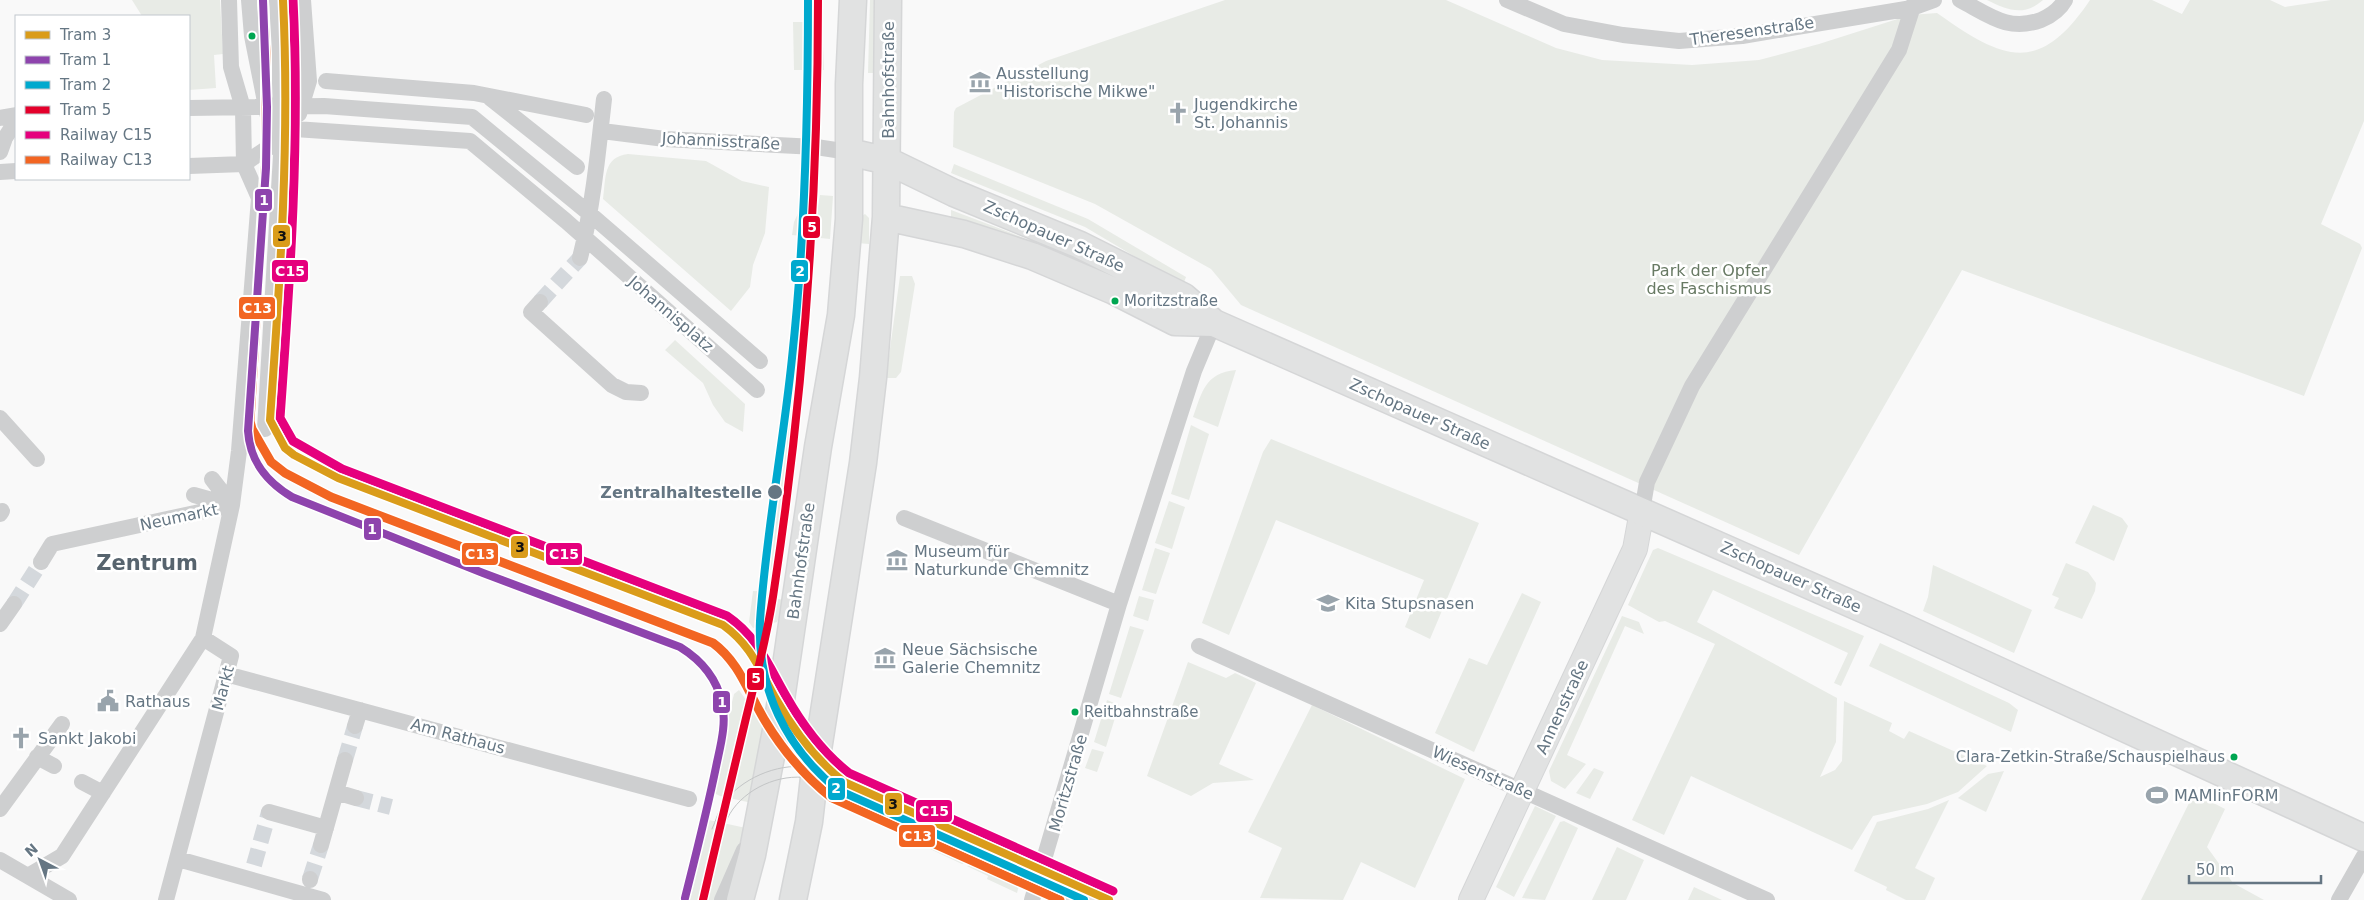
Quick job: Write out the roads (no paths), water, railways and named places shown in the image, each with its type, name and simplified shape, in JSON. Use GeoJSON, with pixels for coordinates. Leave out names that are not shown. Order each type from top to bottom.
{"type":"FeatureCollection","features":[{"type":"Feature","properties":{"kind":"main road","name":"Bahnhofstraße"},"geometry":{"type":"LineString","coordinates":[[740,900],[752,855],[778,720],[818,447],[841,315],[849,219],[844,152],[852,0]]}},
{"type":"Feature","properties":{"kind":"main road","name":"Bahnhofstraße"},"geometry":{"type":"LineString","coordinates":[[792,900],[809,822],[815,769],[863,463],[873,378],[886,217],[888,0]]}},
{"type":"Feature","properties":{"kind":"main road","name":"Zschopauer Straße"},"geometry":{"type":"LineString","coordinates":[[844,152],[888,161],[954,193],[1080,245],[1184,297],[1214,323],[2052,694],[2364,838]]}},
{"type":"Feature","properties":{"kind":"main road"},"geometry":{"type":"LineString","coordinates":[[844,152],[867,184],[886,217]]}},
{"type":"Feature","properties":{"kind":"main road","name":"Bahnhofstraße"},"geometry":{"type":"LineString","coordinates":[[849,219],[867,184],[888,161]]}},
{"type":"Feature","properties":{"kind":"main road","name":"Zschopauer Straße"},"geometry":{"type":"LineString","coordinates":[[886,217],[964,234],[1032,256],[1114,292],[1175,322],[1214,323]]}},
{"type":"Feature","properties":{"kind":"street"},"geometry":{"type":"LineString","coordinates":[[229,0],[231,67],[243,108],[244,174],[259,198],[239,451],[232,505]]}},
{"type":"Feature","properties":{"kind":"street"},"geometry":{"type":"LineString","coordinates":[[249,0],[252,36],[283,137],[265,429]]}},
{"type":"Feature","properties":{"kind":"street"},"geometry":{"type":"LineString","coordinates":[[274,107],[277,0]]}},
{"type":"Feature","properties":{"kind":"street"},"geometry":{"type":"LineString","coordinates":[[244,174],[283,137],[302,106],[309,81],[302,0]]}},
{"type":"Feature","properties":{"kind":"street","name":"Theresenstraße"},"geometry":{"type":"LineString","coordinates":[[1507,0],[1564,24],[1623,36],[1679,42],[1742,36],[1914,4]]}},
{"type":"Feature","properties":{"kind":"street"},"geometry":{"type":"LineString","coordinates":[[1642,511],[1647,482],[1692,386],[1899,50],[1914,4],[1934,0]]}},
{"type":"Feature","properties":{"kind":"street"},"geometry":{"type":"LineString","coordinates":[[1960,0],[1993,18],[2015,26],[2032,23],[2048,17],[2065,0]]}},
{"type":"Feature","properties":{"kind":"street"},"geometry":{"type":"LineString","coordinates":[[326,81],[481,95],[586,115]]}},
{"type":"Feature","properties":{"kind":"street"},"geometry":{"type":"LineString","coordinates":[[283,137],[326,130],[470,141],[472,117],[481,95]]}},
{"type":"Feature","properties":{"kind":"street"},"geometry":{"type":"LineString","coordinates":[[481,95],[577,166]]}},
{"type":"Feature","properties":{"kind":"street"},"geometry":{"type":"LineString","coordinates":[[580,258],[590,214],[602,131],[604,100]]}},
{"type":"Feature","properties":{"kind":"street"},"geometry":{"type":"LineString","coordinates":[[190,108],[302,106],[472,117]]}},
{"type":"Feature","properties":{"kind":"street"},"geometry":{"type":"LineString","coordinates":[[0,118],[15,116]]}},
{"type":"Feature","properties":{"kind":"street","name":"Johannisplatz"},"geometry":{"type":"LineString","coordinates":[[472,117],[590,214],[760,361]]}},
{"type":"Feature","properties":{"kind":"street"},"geometry":{"type":"LineString","coordinates":[[2,143],[15,123]]}},
{"type":"Feature","properties":{"kind":"street","name":"Johannisstraße"},"geometry":{"type":"LineString","coordinates":[[602,131],[665,138],[816,147],[844,152]]}},
{"type":"Feature","properties":{"kind":"street","name":"Johannisplatz"},"geometry":{"type":"LineString","coordinates":[[470,141],[585,238],[757,390]]}},
{"type":"Feature","properties":{"kind":"street"},"geometry":{"type":"LineString","coordinates":[[190,166],[244,174]]}},
{"type":"Feature","properties":{"kind":"street"},"geometry":{"type":"LineString","coordinates":[[0,172],[15,171]]}},
{"type":"Feature","properties":{"kind":"street"},"geometry":{"type":"LineString","coordinates":[[540,302],[531,312],[612,386],[626,392],[641,393]]}},
{"type":"Feature","properties":{"kind":"street","name":"Moritzstraße"},"geometry":{"type":"LineString","coordinates":[[1032,900],[1119,604],[1194,371],[1214,323]]}},
{"type":"Feature","properties":{"kind":"street"},"geometry":{"type":"LineString","coordinates":[[0,418],[37,459]]}},
{"type":"Feature","properties":{"kind":"street"},"geometry":{"type":"LineString","coordinates":[[212,479],[232,505]]}},
{"type":"Feature","properties":{"kind":"street"},"geometry":{"type":"LineString","coordinates":[[194,495],[232,505]]}},
{"type":"Feature","properties":{"kind":"street","name":"Neumarkt"},"geometry":{"type":"LineString","coordinates":[[41,562],[52,544],[232,505],[203,638]]}},
{"type":"Feature","properties":{"kind":"street","name":"Annenstraße"},"geometry":{"type":"LineString","coordinates":[[1471,900],[1635,549],[1642,511]]}},
{"type":"Feature","properties":{"kind":"street"},"geometry":{"type":"LineString","coordinates":[[904,518],[1119,604]]}},
{"type":"Feature","properties":{"kind":"street"},"geometry":{"type":"LineString","coordinates":[[28,876],[62,856],[203,638]]}},
{"type":"Feature","properties":{"kind":"street","name":"Markt"},"geometry":{"type":"LineString","coordinates":[[166,900],[231,656],[203,638]]}},
{"type":"Feature","properties":{"kind":"street","name":"Wiesenstraße"},"geometry":{"type":"LineString","coordinates":[[1199,646],[1767,900]]}},
{"type":"Feature","properties":{"kind":"street","name":"Am Rathaus"},"geometry":{"type":"LineString","coordinates":[[226,674],[689,799]]}},
{"type":"Feature","properties":{"kind":"street"},"geometry":{"type":"LineString","coordinates":[[355,726],[360,710]]}},
{"type":"Feature","properties":{"kind":"street"},"geometry":{"type":"LineString","coordinates":[[0,809],[62,724]]}},
{"type":"Feature","properties":{"kind":"street"},"geometry":{"type":"LineString","coordinates":[[37,757],[54,766]]}},
{"type":"Feature","properties":{"kind":"street"},"geometry":{"type":"LineString","coordinates":[[321,845],[345,760]]}},
{"type":"Feature","properties":{"kind":"street"},"geometry":{"type":"LineString","coordinates":[[82,782],[103,793]]}},
{"type":"Feature","properties":{"kind":"street"},"geometry":{"type":"LineString","coordinates":[[336,792],[356,798]]}},
{"type":"Feature","properties":{"kind":"street"},"geometry":{"type":"LineString","coordinates":[[269,812],[326,828]]}},
{"type":"Feature","properties":{"kind":"street"},"geometry":{"type":"LineString","coordinates":[[722,900],[760,813]]}},
{"type":"Feature","properties":{"kind":"street"},"geometry":{"type":"LineString","coordinates":[[2339,900],[2364,856]]}},
{"type":"Feature","properties":{"kind":"street"},"geometry":{"type":"LineString","coordinates":[[178,859],[323,900]]}},
{"type":"Feature","properties":{"kind":"street"},"geometry":{"type":"LineString","coordinates":[[0,860],[69,900]]}},
{"type":"Feature","properties":{"kind":"street"},"geometry":{"type":"LineString","coordinates":[[1041,874],[1098,900]]}},
{"type":"Feature","properties":{"kind":"tunnel"},"geometry":{"type":"LineString","coordinates":[[540,302],[580,258]]}},
{"type":"Feature","properties":{"kind":"tunnel"},"geometry":{"type":"LineString","coordinates":[[14,604],[41,562]]}},
{"type":"Feature","properties":{"kind":"tunnel"},"geometry":{"type":"LineString","coordinates":[[345,760],[355,726]]}},
{"type":"Feature","properties":{"kind":"tunnel"},"geometry":{"type":"LineString","coordinates":[[356,798],[391,807]]}},
{"type":"Feature","properties":{"kind":"tunnel"},"geometry":{"type":"LineString","coordinates":[[254,865],[269,812]]}},
{"type":"Feature","properties":{"kind":"tunnel"},"geometry":{"type":"LineString","coordinates":[[310,879],[321,845]]}},
{"type":"Feature","properties":{"kind":"tram line","name":"1"},"geometry":{"type":"LineString","coordinates":[[263,0],[267,107],[266,168],[248,431],[249,442],[256,462],[275,485],[292,497],[483,573],[680,647],[701,664],[712,678],[720,694],[724,719],[709,800],[685,898]]}},
{"type":"Feature","properties":{"kind":"tram line","name":"3"},"geometry":{"type":"LineString","coordinates":[[283,0],[285,158],[270,420],[285,448],[294,455],[338,478],[723,625],[748,650],[783,711],[806,744],[844,782],[1109,900]]}},
{"type":"Feature","properties":{"kind":"tram line","name":"2"},"geometry":{"type":"LineString","coordinates":[[808,0],[806,135],[800,269],[788,391],[766,555],[760,621],[760,646],[770,693],[778,715],[803,755],[838,790],[1084,900]]}},
{"type":"Feature","properties":{"kind":"tram line","name":"5"},"geometry":{"type":"LineString","coordinates":[[703,900],[766,634],[785,511],[801,365],[812,219],[818,0]]}},
{"type":"Feature","properties":{"kind":"tram line"},"geometry":{"type":"LineString","coordinates":[[712,829],[721,807],[730,795],[749,780],[772,770],[795,766],[813,768],[850,785]]}},
{"type":"Feature","properties":{"kind":"tram line"},"geometry":{"type":"LineString","coordinates":[[715,848],[733,809],[749,793],[769,782],[792,777],[803,777],[818,780],[847,792]]}},
{"type":"Feature","properties":{"kind":"rail line","name":"C15"},"geometry":{"type":"LineString","coordinates":[[293,0],[295,157],[280,418],[293,441],[342,469],[727,616],[738,624],[755,642],[806,728],[830,756],[849,773],[1113,891]]}},
{"type":"Feature","properties":{"kind":"rail line","name":"C13"},"geometry":{"type":"LineString","coordinates":[[263,1],[266,53],[266,157],[250,421],[252,429],[271,462],[285,473],[331,497],[713,643],[730,659],[736,668],[778,741],[812,781],[832,798],[1060,900]]}},
{"type":"Feature","properties":{"kind":"place","name":"Ausstellung \"Historische Mikwe\""},"geometry":{"type":"Point","coordinates":[980,82]}},
{"type":"Feature","properties":{"kind":"place","name":"Jugendkirche St. Johannis"},"geometry":{"type":"Point","coordinates":[1178,113]}},
{"type":"Feature","properties":{"kind":"place","name":"Moritzstraße"},"geometry":{"type":"Point","coordinates":[1115,301]}},
{"type":"Feature","properties":{"kind":"place","name":"Zentralhaltestelle"},"geometry":{"type":"Point","coordinates":[775,492]}},
{"type":"Feature","properties":{"kind":"place","name":"Museum für Naturkunde Chemnitz"},"geometry":{"type":"Point","coordinates":[897,560]}},
{"type":"Feature","properties":{"kind":"place","name":"Kita Stupsnasen"},"geometry":{"type":"Point","coordinates":[1328,603]}},
{"type":"Feature","properties":{"kind":"place","name":"Neue Sächsische Galerie Chemnitz"},"geometry":{"type":"Point","coordinates":[885,658]}},
{"type":"Feature","properties":{"kind":"place","name":"Rathaus"},"geometry":{"type":"Point","coordinates":[108,701]}},
{"type":"Feature","properties":{"kind":"place","name":"Reitbahnstraße"},"geometry":{"type":"Point","coordinates":[1075,712]}},
{"type":"Feature","properties":{"kind":"place","name":"Sankt Jakobi"},"geometry":{"type":"Point","coordinates":[21,738]}},
{"type":"Feature","properties":{"kind":"place","name":"Clara-Zetkin-Straße/Schauspielhaus"},"geometry":{"type":"Point","coordinates":[2234,757]}},
{"type":"Feature","properties":{"kind":"place","name":"MAMIinFORM"},"geometry":{"type":"Point","coordinates":[2157,795]}},
{"type":"Feature","properties":{"kind":"district","name":"Zentrum"},"geometry":{"type":"Point","coordinates":[147,563]}},
{"type":"Feature","properties":{"kind":"park label","name":"Park der Opfer des Faschismus"},"geometry":{"type":"Point","coordinates":[1709,279]}}]}
